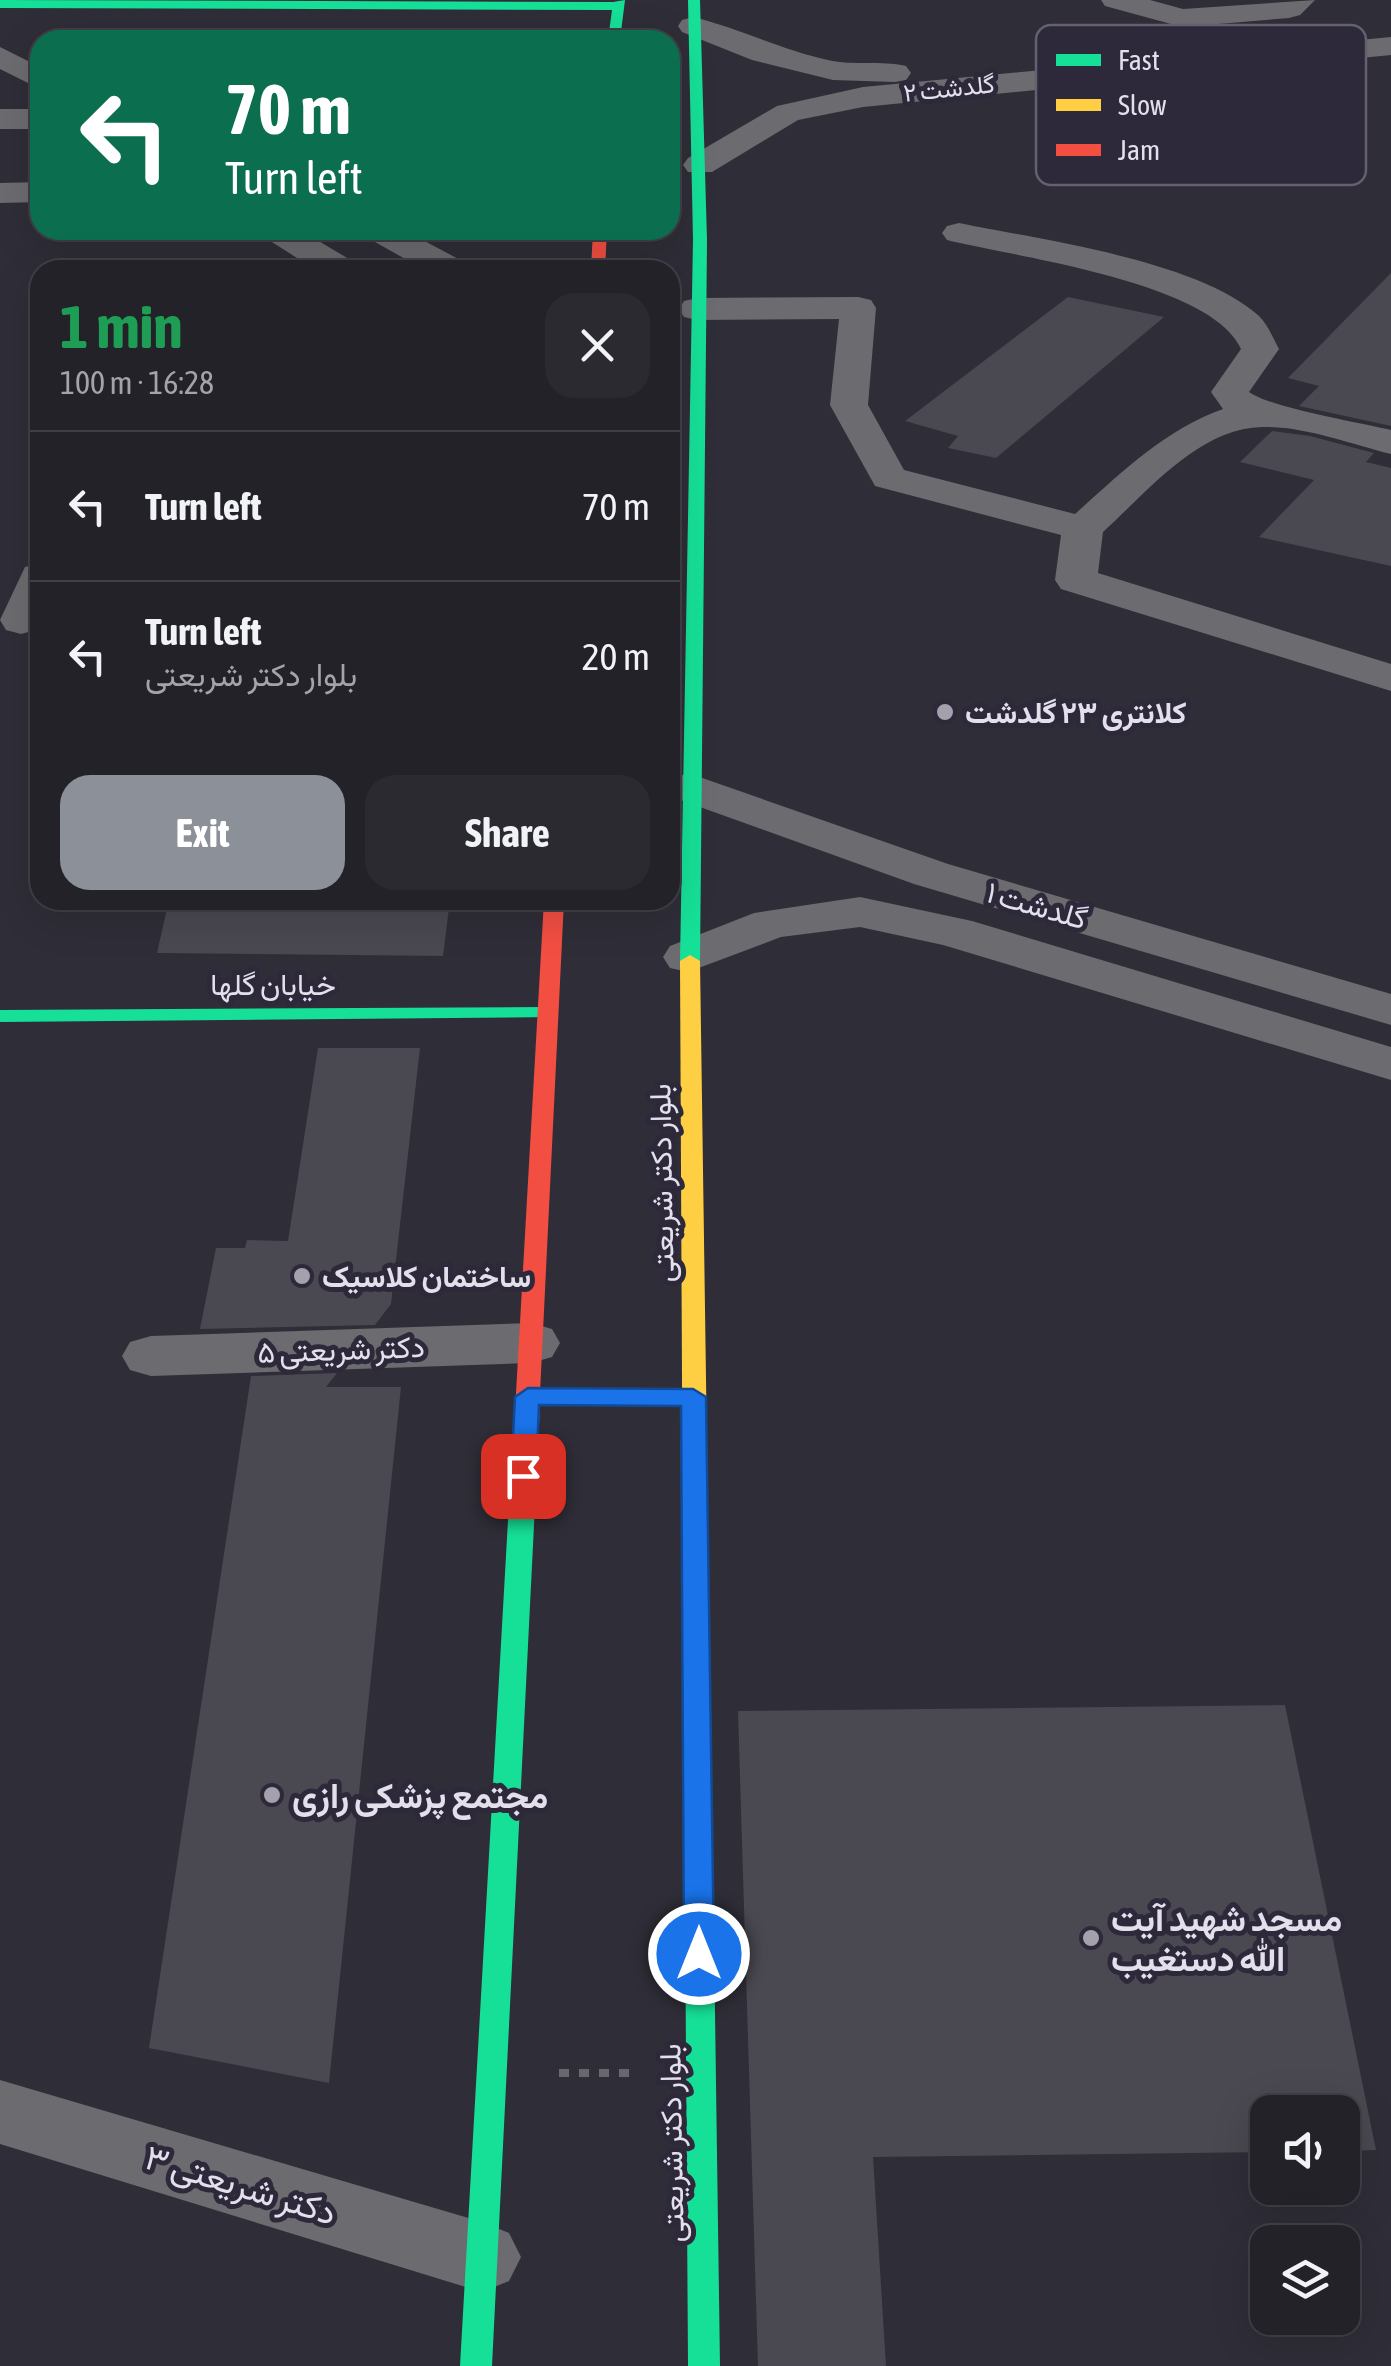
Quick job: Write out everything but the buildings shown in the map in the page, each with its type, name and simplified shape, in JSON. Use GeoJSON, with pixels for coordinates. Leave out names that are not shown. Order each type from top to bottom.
{"type":"FeatureCollection","features":[{"type":"Feature","properties":{"kind":"main road"},"geometry":{"type":"LineString","coordinates":[[0,4],[618,3],[615,30]]}},
{"type":"Feature","properties":{"kind":"main road","name":"بلوار دکتر شریعتی"},"geometry":{"type":"LineString","coordinates":[[694,13],[700,164],[688,957],[704,2366]]}},
{"type":"Feature","properties":{"kind":"main road"},"geometry":{"type":"LineString","coordinates":[[476,2366],[553,910]]}},
{"type":"Feature","properties":{"kind":"main road","name":"خیابان گلها"},"geometry":{"type":"LineString","coordinates":[[0,1016],[547,1013]]}},
{"type":"Feature","properties":{"kind":"main road"},"geometry":{"type":"LineString","coordinates":[[529,1370],[693,1397]]}},
{"type":"Feature","properties":{"kind":"street"},"geometry":{"type":"LineString","coordinates":[[1116,0],[1182,18],[1289,9],[1300,0]]}},
{"type":"Feature","properties":{"kind":"street","name":"گلدشت ۲"},"geometry":{"type":"LineString","coordinates":[[694,13],[763,53],[833,71],[930,74],[1036,64]]}},
{"type":"Feature","properties":{"kind":"street","name":"گلدشت ۲"},"geometry":{"type":"LineString","coordinates":[[1366,32],[1391,30]]}},
{"type":"Feature","properties":{"kind":"street","name":"گلدشت ۲"},"geometry":{"type":"LineString","coordinates":[[1366,48],[1391,46]]}},
{"type":"Feature","properties":{"kind":"street"},"geometry":{"type":"LineString","coordinates":[[0,56],[30,74]]}},
{"type":"Feature","properties":{"kind":"street","name":"گلدشت ۲"},"geometry":{"type":"LineString","coordinates":[[700,164],[788,113],[862,97],[1036,80]]}},
{"type":"Feature","properties":{"kind":"street"},"geometry":{"type":"LineString","coordinates":[[0,119],[30,119]]}},
{"type":"Feature","properties":{"kind":"street"},"geometry":{"type":"LineString","coordinates":[[0,193],[30,192]]}},
{"type":"Feature","properties":{"kind":"street"},"geometry":{"type":"LineString","coordinates":[[959,233],[1087,259],[1198,297],[1248,324],[1260,349],[1230,392],[1238,403],[1263,414],[1391,442]]}},
{"type":"Feature","properties":{"kind":"street"},"geometry":{"type":"LineString","coordinates":[[292,240],[324,260]]}},
{"type":"Feature","properties":{"kind":"street"},"geometry":{"type":"LineString","coordinates":[[396,240],[433,260]]}},
{"type":"Feature","properties":{"kind":"street"},"geometry":{"type":"LineString","coordinates":[[697,309],[858,308],[849,406],[889,478],[1082,528]]}},
{"type":"Feature","properties":{"kind":"street"},"geometry":{"type":"LineString","coordinates":[[1263,414],[1201,429],[1082,528],[1076,580],[1391,678]]}},
{"type":"Feature","properties":{"kind":"street","name":"گلدشت ۱"},"geometry":{"type":"LineString","coordinates":[[688,787],[930,874],[1391,1010]]}},
{"type":"Feature","properties":{"kind":"street","name":"گلدشت ۱"},"geometry":{"type":"LineString","coordinates":[[688,957],[771,923],[860,912],[954,932],[1391,1064]]}},
{"type":"Feature","properties":{"kind":"street"},"geometry":{"type":"LineString","coordinates":[[1228,1015],[1256,970]]}},
{"type":"Feature","properties":{"kind":"street","name":"۵ دکتر شریعتی"},"geometry":{"type":"LineString","coordinates":[[151,1356],[529,1370]]}},
{"type":"Feature","properties":{"kind":"street","name":"۳ دکتر شریعتی"},"geometry":{"type":"LineString","coordinates":[[0,2112],[482,2257]]}},
{"type":"Feature","properties":{"kind":"path"},"geometry":{"type":"LineString","coordinates":[[492,2072],[700,2073]]}},
{"type":"Feature","properties":{"kind":"traffic: fast"},"geometry":{"type":"LineString","coordinates":[[615,30],[619,0]]}},
{"type":"Feature","properties":{"kind":"traffic: fast"},"geometry":{"type":"LineString","coordinates":[[690,961],[700,240],[694,0]]}},
{"type":"Feature","properties":{"kind":"traffic: fast"},"geometry":{"type":"LineString","coordinates":[[0,4],[618,6]]}},
{"type":"Feature","properties":{"kind":"traffic: fast"},"geometry":{"type":"LineString","coordinates":[[0,1016],[547,1013]]}},
{"type":"Feature","properties":{"kind":"traffic: fast"},"geometry":{"type":"LineString","coordinates":[[476,2366],[528,1393]]}},
{"type":"Feature","properties":{"kind":"traffic: fast"},"geometry":{"type":"LineString","coordinates":[[527,1397],[693,1397]]}},
{"type":"Feature","properties":{"kind":"traffic: fast"},"geometry":{"type":"LineString","coordinates":[[696,1588],[704,2366]]}},
{"type":"Feature","properties":{"kind":"traffic: slow"},"geometry":{"type":"LineString","coordinates":[[690,961],[696,1588]]}},
{"type":"Feature","properties":{"kind":"traffic: jam"},"geometry":{"type":"LineString","coordinates":[[598,260],[600,240]]}},
{"type":"Feature","properties":{"kind":"traffic: jam"},"geometry":{"type":"LineString","coordinates":[[528,1393],[553,910]]}},
{"type":"Feature","properties":{"kind":"place","name":"کلانتری ۲۳ گلدشت"},"geometry":{"type":"Point","coordinates":[945,712]}},
{"type":"Feature","properties":{"kind":"place","name":"ساختمان کلاسیک"},"geometry":{"type":"Point","coordinates":[302,1276]}},
{"type":"Feature","properties":{"kind":"place","name":"مجتمع پزشکی رازی"},"geometry":{"type":"Point","coordinates":[272,1795]}},
{"type":"Feature","properties":{"kind":"place","name":"مسجد شهید آیت الله دستغیب"},"geometry":{"type":"Point","coordinates":[1091,1938]}},
{"type":"Feature","properties":{"kind":"route"},"geometry":{"type":"LineString","coordinates":[[523,1476],[528,1397],[693,1397],[699,1954]]}}]}
